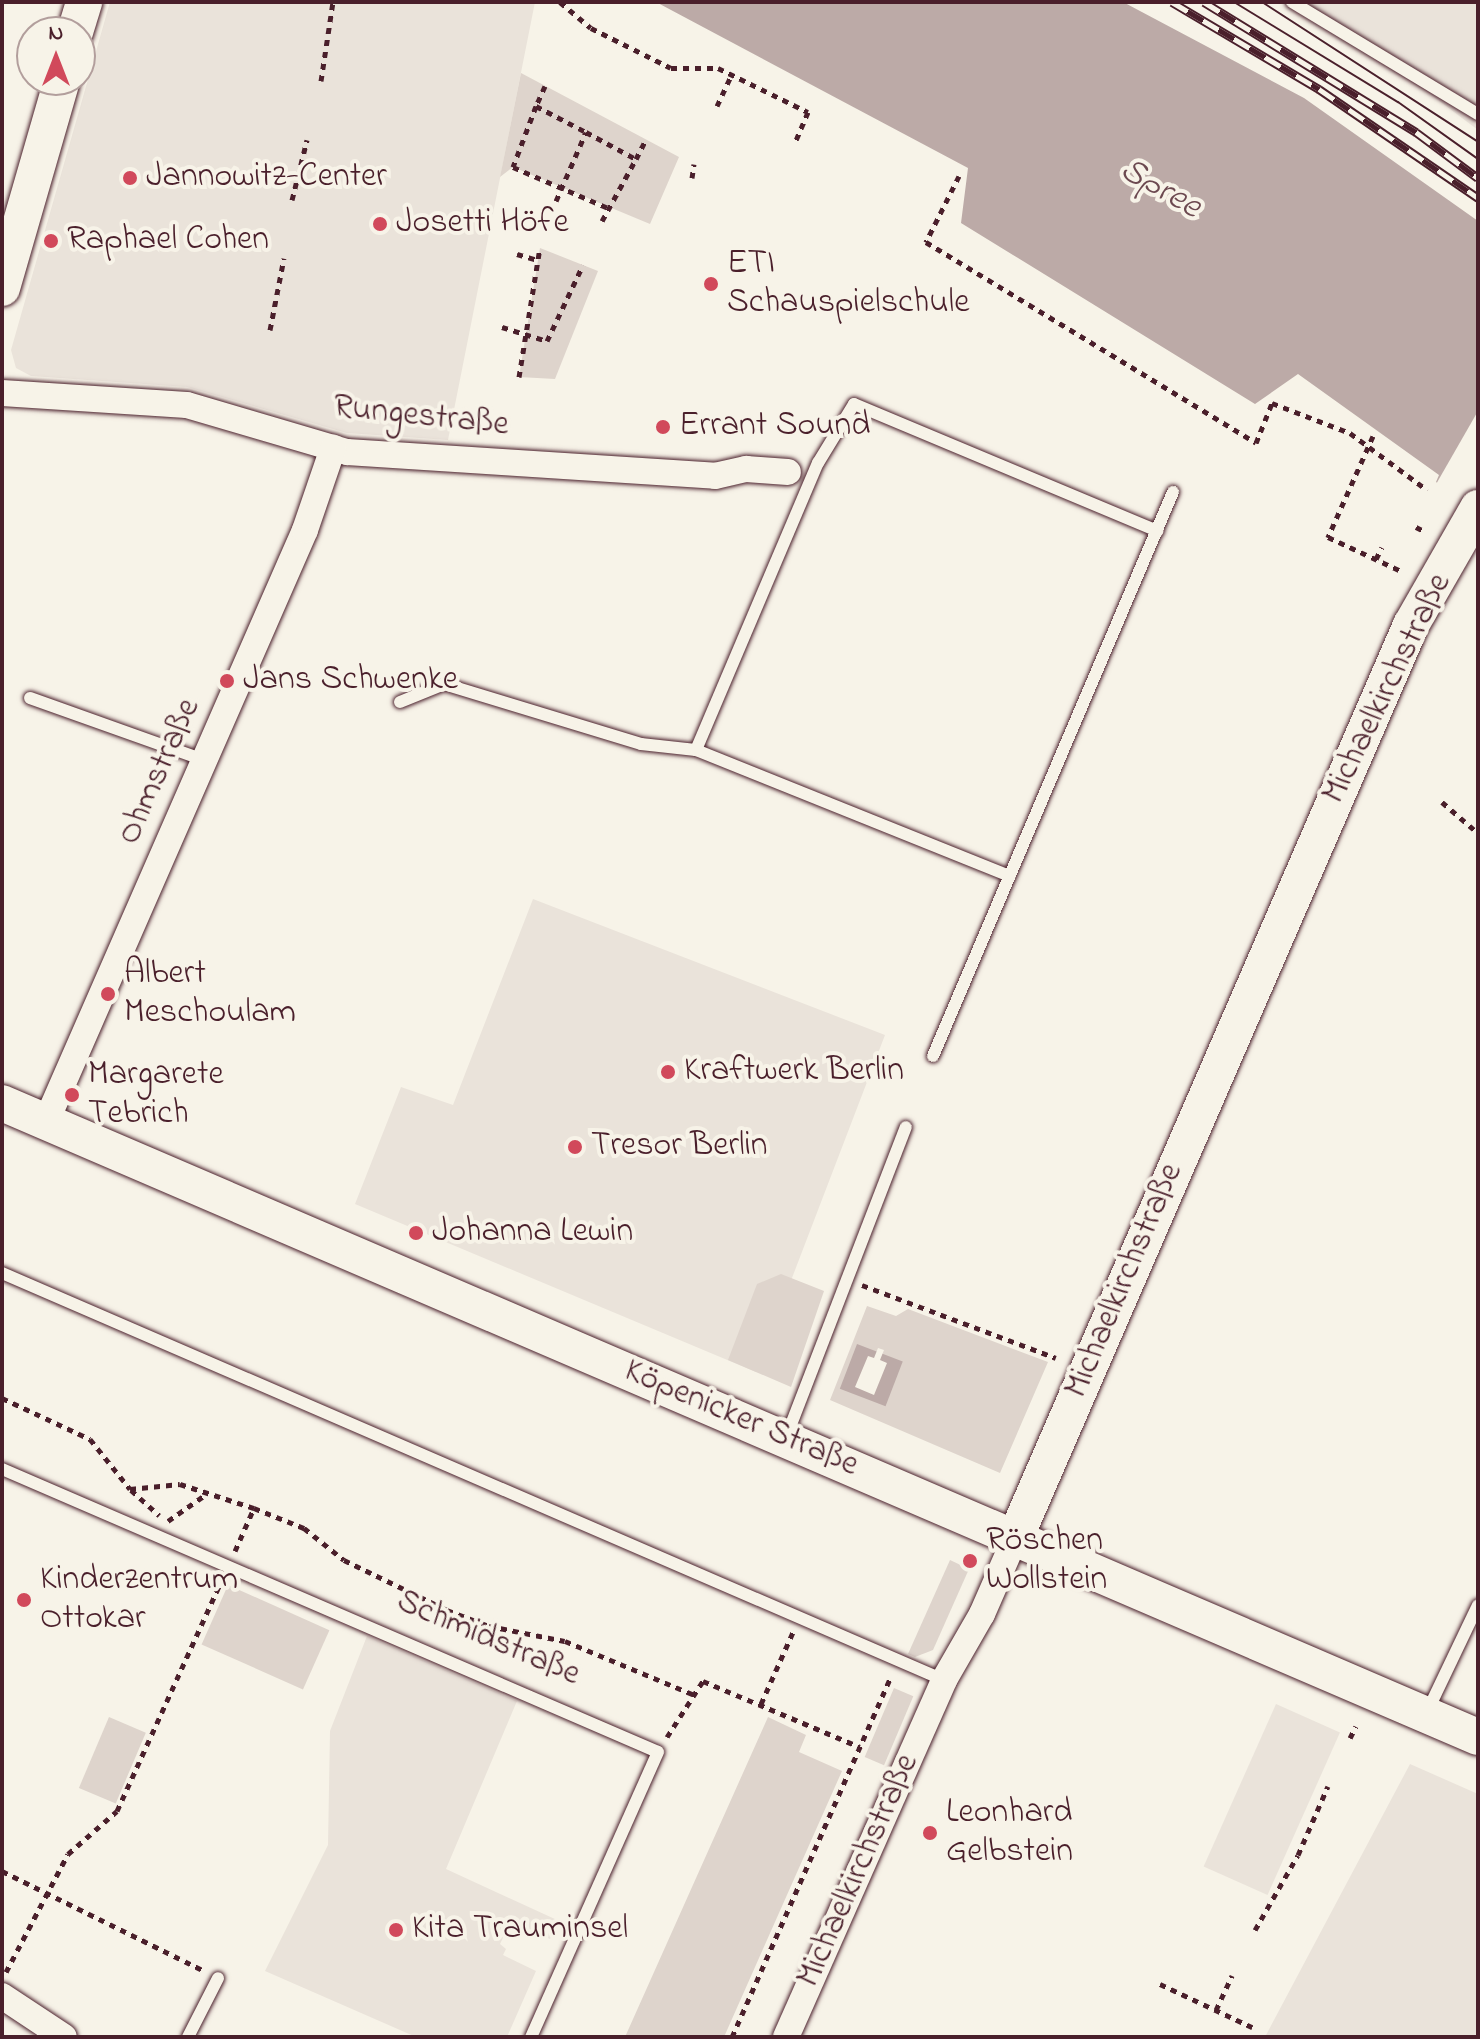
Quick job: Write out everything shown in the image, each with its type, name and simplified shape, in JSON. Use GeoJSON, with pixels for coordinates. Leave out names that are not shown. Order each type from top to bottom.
{"type":"FeatureCollection","features":[{"type":"Feature","properties":{"kind":"main road"},"geometry":{"type":"LineString","coordinates":[[2,288],[57,96]]}},
{"type":"Feature","properties":{"kind":"main road","name":"Michaelkirchstraße"},"geometry":{"type":"LineString","coordinates":[[1016,1536],[1405,639],[1473,517]]}},
{"type":"Feature","properties":{"kind":"main road","name":"Köpenicker Straße"},"geometry":{"type":"LineString","coordinates":[[2,1103],[1478,1737]]}},
{"type":"Feature","properties":{"kind":"street","name":"Rungestraße"},"geometry":{"type":"LineString","coordinates":[[2,393],[187,405],[333,448],[715,476],[746,469],[799,477]]}},
{"type":"Feature","properties":{"kind":"street","name":"Ohmstraße"},"geometry":{"type":"LineString","coordinates":[[46,1122],[305,530],[333,448]]}},
{"type":"Feature","properties":{"kind":"street","name":"Michaelkirchstraße"},"geometry":{"type":"LineString","coordinates":[[786,2037],[944,1680],[982,1614],[1016,1536]]}},
{"type":"Feature","properties":{"kind":"street"},"geometry":{"type":"LineString","coordinates":[[2,1996],[64,2037]]}},
{"type":"Feature","properties":{"kind":"lane"},"geometry":{"type":"LineString","coordinates":[[1292,2],[1478,114]]}},
{"type":"Feature","properties":{"kind":"lane"},"geometry":{"type":"LineString","coordinates":[[696,750],[799,477],[854,404],[1157,531]]}},
{"type":"Feature","properties":{"kind":"lane"},"geometry":{"type":"LineString","coordinates":[[933,1056],[1173,492]]}},
{"type":"Feature","properties":{"kind":"lane"},"geometry":{"type":"LineString","coordinates":[[400,702],[444,684],[641,744],[696,750],[1010,876]]}},
{"type":"Feature","properties":{"kind":"lane"},"geometry":{"type":"LineString","coordinates":[[30,698],[204,760]]}},
{"type":"Feature","properties":{"kind":"lane"},"geometry":{"type":"LineString","coordinates":[[786,1438],[906,1127]]}},
{"type":"Feature","properties":{"kind":"lane"},"geometry":{"type":"LineString","coordinates":[[2,1273],[944,1680]]}},
{"type":"Feature","properties":{"kind":"lane","name":"Schmidstraße"},"geometry":{"type":"LineString","coordinates":[[2,1469],[658,1752]]}},
{"type":"Feature","properties":{"kind":"lane"},"geometry":{"type":"LineString","coordinates":[[1427,1713],[1478,1605]]}},
{"type":"Feature","properties":{"kind":"lane"},"geometry":{"type":"LineString","coordinates":[[531,2037],[658,1752]]}},
{"type":"Feature","properties":{"kind":"lane"},"geometry":{"type":"LineString","coordinates":[[188,2037],[218,1978]]}},
{"type":"Feature","properties":{"kind":"path"},"geometry":{"type":"LineString","coordinates":[[321,81],[333,2]]}},
{"type":"Feature","properties":{"kind":"path"},"geometry":{"type":"LineString","coordinates":[[560,2],[591,28],[671,68],[718,68],[808,112],[795,143]]}},
{"type":"Feature","properties":{"kind":"path"},"geometry":{"type":"LineString","coordinates":[[717,106],[732,74]]}},
{"type":"Feature","properties":{"kind":"path"},"geometry":{"type":"LineString","coordinates":[[545,86],[513,167],[608,208]]}},
{"type":"Feature","properties":{"kind":"path"},"geometry":{"type":"LineString","coordinates":[[536,106],[636,159]]}},
{"type":"Feature","properties":{"kind":"path"},"geometry":{"type":"LineString","coordinates":[[556,201],[586,132]]}},
{"type":"Feature","properties":{"kind":"path"},"geometry":{"type":"LineString","coordinates":[[602,221],[646,139]]}},
{"type":"Feature","properties":{"kind":"path"},"geometry":{"type":"LineString","coordinates":[[292,200],[307,140]]}},
{"type":"Feature","properties":{"kind":"path"},"geometry":{"type":"LineString","coordinates":[[692,178],[694,164]]}},
{"type":"Feature","properties":{"kind":"path"},"geometry":{"type":"LineString","coordinates":[[959,176],[926,242],[1256,443],[1272,403],[1280,405],[1350,433],[1427,490]]}},
{"type":"Feature","properties":{"kind":"path"},"geometry":{"type":"LineString","coordinates":[[519,377],[540,248]]}},
{"type":"Feature","properties":{"kind":"path"},"geometry":{"type":"LineString","coordinates":[[517,254],[538,260]]}},
{"type":"Feature","properties":{"kind":"path"},"geometry":{"type":"LineString","coordinates":[[270,330],[284,258]]}},
{"type":"Feature","properties":{"kind":"path"},"geometry":{"type":"LineString","coordinates":[[502,327],[547,341],[583,265]]}},
{"type":"Feature","properties":{"kind":"path"},"geometry":{"type":"LineString","coordinates":[[1373,436],[1328,537],[1403,572]]}},
{"type":"Feature","properties":{"kind":"path"},"geometry":{"type":"LineString","coordinates":[[1416,527],[1424,531]]}},
{"type":"Feature","properties":{"kind":"path"},"geometry":{"type":"LineString","coordinates":[[1376,559],[1382,547]]}},
{"type":"Feature","properties":{"kind":"path"},"geometry":{"type":"LineString","coordinates":[[1442,802],[1478,833]]}},
{"type":"Feature","properties":{"kind":"path"},"geometry":{"type":"LineString","coordinates":[[846,1279],[1056,1358]]}},
{"type":"Feature","properties":{"kind":"path"},"geometry":{"type":"LineString","coordinates":[[2,1398],[90,1439],[130,1489],[168,1521]]}},
{"type":"Feature","properties":{"kind":"path"},"geometry":{"type":"LineString","coordinates":[[130,1489],[180,1484],[254,1508],[304,1528],[344,1560],[447,1610],[489,1626],[565,1641],[695,1695]]}},
{"type":"Feature","properties":{"kind":"path"},"geometry":{"type":"LineString","coordinates":[[161,1537],[168,1521],[193,1498],[206,1494]]}},
{"type":"Feature","properties":{"kind":"path"},"geometry":{"type":"LineString","coordinates":[[2,1978],[68,1854],[117,1811],[254,1508]]}},
{"type":"Feature","properties":{"kind":"path"},"geometry":{"type":"LineString","coordinates":[[761,1704],[798,1619]]}},
{"type":"Feature","properties":{"kind":"path"},"geometry":{"type":"LineString","coordinates":[[732,2037],[897,1661]]}},
{"type":"Feature","properties":{"kind":"path"},"geometry":{"type":"LineString","coordinates":[[658,1752],[703,1681],[860,1747]]}},
{"type":"Feature","properties":{"kind":"path"},"geometry":{"type":"LineString","coordinates":[[1350,1738],[1356,1726]]}},
{"type":"Feature","properties":{"kind":"path"},"geometry":{"type":"LineString","coordinates":[[1255,1930],[1298,1855],[1328,1786]]}},
{"type":"Feature","properties":{"kind":"path"},"geometry":{"type":"LineString","coordinates":[[2,1871],[218,1978]]}},
{"type":"Feature","properties":{"kind":"path"},"geometry":{"type":"LineString","coordinates":[[1216,2010],[1232,1976]]}},
{"type":"Feature","properties":{"kind":"path"},"geometry":{"type":"LineString","coordinates":[[1160,1984],[1252,2027]]}},
{"type":"Feature","properties":{"kind":"shaded area"},"geometry":{"type":"Polygon","coordinates":[[[110,2],[535,2],[448,440],[347,433],[187,387],[31,376],[16,368],[11,350],[83,96],[96,96],[96,51],[110,2]]]}},
{"type":"Feature","properties":{"kind":"shaded area"},"geometry":{"type":"Polygon","coordinates":[[[1281,2],[1478,2],[1478,130],[1426,91],[1281,2]]]}},
{"type":"Feature","properties":{"kind":"shaded area"},"geometry":{"type":"Polygon","coordinates":[[[521,73],[679,157],[650,224],[513,167],[500,177],[521,73]]]}},
{"type":"Feature","properties":{"kind":"shaded area"},"geometry":{"type":"Polygon","coordinates":[[[540,248],[598,271],[555,379],[519,377],[540,248]]]}},
{"type":"Feature","properties":{"kind":"shaded area","name":"Kraftwerk Berlin"},"geometry":{"type":"Polygon","coordinates":[[[533,899],[885,1035],[756,1372],[355,1204],[401,1087],[453,1105],[533,899]]]}},
{"type":"Feature","properties":{"kind":"shaded area"},"geometry":{"type":"Polygon","coordinates":[[[781,1274],[824,1291],[791,1387],[728,1360],[757,1284],[781,1274]]]}},
{"type":"Feature","properties":{"kind":"shaded area"},"geometry":{"type":"Polygon","coordinates":[[[867,1306],[896,1316],[908,1309],[1048,1362],[1000,1473],[830,1400],[867,1306]]]}},
{"type":"Feature","properties":{"kind":"shaded area"},"geometry":{"type":"Polygon","coordinates":[[[950,1560],[969,1569],[933,1650],[915,1657],[908,1654],[950,1560]]]}},
{"type":"Feature","properties":{"kind":"shaded area"},"geometry":{"type":"Polygon","coordinates":[[[228,1585],[329,1630],[303,1690],[202,1644],[228,1585]]]}},
{"type":"Feature","properties":{"kind":"shaded area"},"geometry":{"type":"Polygon","coordinates":[[[367,1636],[517,1701],[446,1869],[557,1920],[550,1939],[511,1921],[500,1944],[506,1949],[503,1955],[536,1971],[507,2037],[416,2037],[265,1971],[328,1845],[330,1731],[367,1636]]]}},
{"type":"Feature","properties":{"kind":"shaded area"},"geometry":{"type":"Polygon","coordinates":[[[894,1688],[913,1696],[884,1765],[865,1757],[894,1688]]]}},
{"type":"Feature","properties":{"kind":"shaded area"},"geometry":{"type":"Polygon","coordinates":[[[1276,1704],[1340,1732],[1268,1895],[1204,1867],[1276,1704]]]}},
{"type":"Feature","properties":{"kind":"shaded area"},"geometry":{"type":"Polygon","coordinates":[[[109,1717],[146,1733],[116,1804],[79,1788],[109,1717]]]}},
{"type":"Feature","properties":{"kind":"shaded area"},"geometry":{"type":"Polygon","coordinates":[[[768,1717],[806,1735],[799,1752],[842,1771],[724,2037],[625,2037],[768,1717]]]}},
{"type":"Feature","properties":{"kind":"shaded area"},"geometry":{"type":"Polygon","coordinates":[[[1410,1764],[1478,1794],[1478,2037],[1265,2037],[1410,1764]]]}},
{"type":"Feature","properties":{"kind":"water","name":"Spree"},"geometry":{"type":"Polygon","coordinates":[[[656,2],[1123,2],[1304,98],[1478,221],[1478,513],[1436,482],[1439,475],[1298,374],[1255,404],[961,223],[968,168],[656,2]]]}},
{"type":"Feature","properties":{"kind":"water"},"geometry":{"type":"Polygon","coordinates":[[[857,1344],[903,1362],[886,1406],[840,1389],[857,1344]]]}},
{"type":"Feature","properties":{"kind":"pier"},"geometry":{"type":"Polygon","coordinates":[[[1478,411],[1478,517],[1435,486],[1478,411]]]}},
{"type":"Feature","properties":{"kind":"pier"},"geometry":{"type":"Polygon","coordinates":[[[878,1348],[884,1350],[880,1360],[887,1363],[874,1395],[855,1387],[868,1356],[874,1358],[878,1348]]]}},
{"type":"Feature","properties":{"kind":"tram line"},"geometry":{"type":"LineString","coordinates":[[1234,2],[1398,102],[1478,159]]}},
{"type":"Feature","properties":{"kind":"tram line"},"geometry":{"type":"LineString","coordinates":[[1262,2],[1478,142]]}},
{"type":"Feature","properties":{"kind":"railway"},"geometry":{"type":"LineString","coordinates":[[1172,2],[1319,89],[1478,198]]}},
{"type":"Feature","properties":{"kind":"railway"},"geometry":{"type":"LineString","coordinates":[[1204,2],[1416,132],[1478,178]]}},
{"type":"Feature","properties":{"kind":"place","name":"Jannowitz-Center"},"geometry":{"type":"Point","coordinates":[130,178]}},
{"type":"Feature","properties":{"kind":"place","name":"Josetti Höfe"},"geometry":{"type":"Point","coordinates":[380,224]}},
{"type":"Feature","properties":{"kind":"place","name":"Raphael Cohen"},"geometry":{"type":"Point","coordinates":[51,241]}},
{"type":"Feature","properties":{"kind":"place","name":"ETI Schauspielschule"},"geometry":{"type":"Point","coordinates":[711,284]}},
{"type":"Feature","properties":{"kind":"place","name":"Errant Sound"},"geometry":{"type":"Point","coordinates":[663,427]}},
{"type":"Feature","properties":{"kind":"place","name":"Jans Schwenke"},"geometry":{"type":"Point","coordinates":[227,681]}},
{"type":"Feature","properties":{"kind":"place","name":"Albert Meschoulam"},"geometry":{"type":"Point","coordinates":[108,994]}},
{"type":"Feature","properties":{"kind":"place","name":"Kraftwerk Berlin"},"geometry":{"type":"Point","coordinates":[668,1072]}},
{"type":"Feature","properties":{"kind":"place","name":"Margarete Tebrich"},"geometry":{"type":"Point","coordinates":[72,1095]}},
{"type":"Feature","properties":{"kind":"place","name":"Tresor Berlin"},"geometry":{"type":"Point","coordinates":[575,1147]}},
{"type":"Feature","properties":{"kind":"place","name":"Johanna Lewin"},"geometry":{"type":"Point","coordinates":[416,1233]}},
{"type":"Feature","properties":{"kind":"place","name":"Röschen Wollstein"},"geometry":{"type":"Point","coordinates":[970,1561]}},
{"type":"Feature","properties":{"kind":"place","name":"Kinderzentrum Ottokar"},"geometry":{"type":"Point","coordinates":[24,1600]}},
{"type":"Feature","properties":{"kind":"place","name":"Leonhard Gelbstein"},"geometry":{"type":"Point","coordinates":[930,1833]}},
{"type":"Feature","properties":{"kind":"place","name":"Kita Trauminsel"},"geometry":{"type":"Point","coordinates":[396,1930]}}]}
